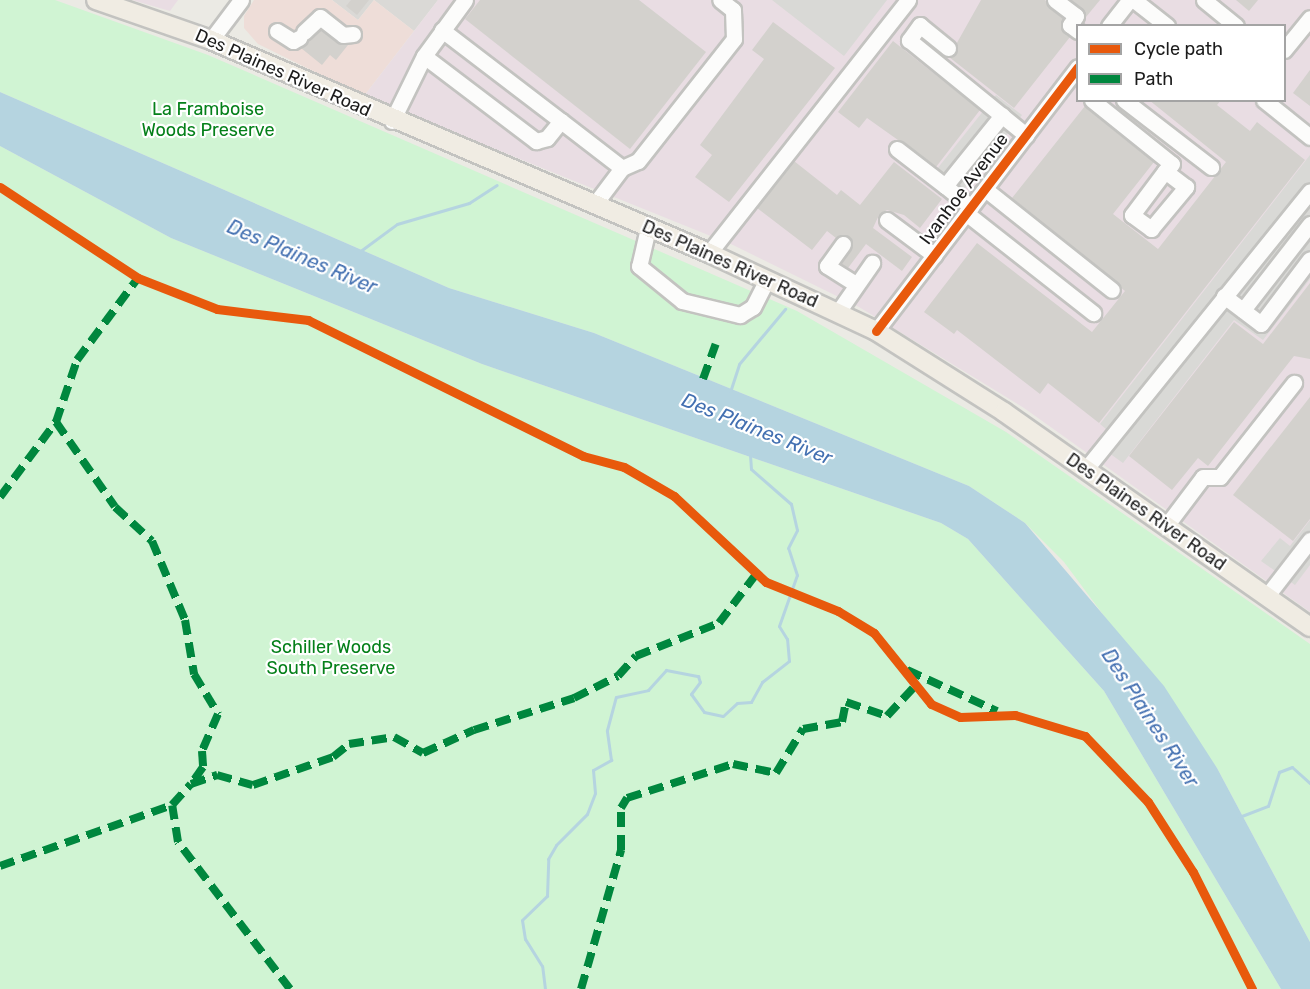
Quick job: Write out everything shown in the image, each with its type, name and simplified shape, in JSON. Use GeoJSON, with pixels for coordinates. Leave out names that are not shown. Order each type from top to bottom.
{"type":"FeatureCollection","features":[{"type":"Feature","properties":{"kind":"main road","name":"Des Plaines River Road"},"geometry":{"type":"LineString","coordinates":[[96,0],[211,40],[392,121],[767,279],[876,331],[1085,470],[1310,627]]}},
{"type":"Feature","properties":{"kind":"street"},"geometry":{"type":"LineString","coordinates":[[211,40],[241,0]]}},
{"type":"Feature","properties":{"kind":"street"},"geometry":{"type":"LineString","coordinates":[[392,121],[424,56],[465,0]]}},
{"type":"Feature","properties":{"kind":"street"},"geometry":{"type":"LineString","coordinates":[[594,205],[622,168],[638,161],[734,39],[733,10],[720,0]]}},
{"type":"Feature","properties":{"kind":"street"},"geometry":{"type":"LineString","coordinates":[[709,254],[909,0]]}},
{"type":"Feature","properties":{"kind":"street"},"geometry":{"type":"LineString","coordinates":[[1055,0],[1076,16],[1070,25],[1076,30]]}},
{"type":"Feature","properties":{"kind":"street"},"geometry":{"type":"LineString","coordinates":[[1203,0],[1233,24]]}},
{"type":"Feature","properties":{"kind":"street"},"geometry":{"type":"LineString","coordinates":[[1110,24],[1127,1],[1164,24]]}},
{"type":"Feature","properties":{"kind":"street"},"geometry":{"type":"LineString","coordinates":[[277,31],[293,41],[320,17],[343,35],[352,34]]}},
{"type":"Feature","properties":{"kind":"street"},"geometry":{"type":"LineString","coordinates":[[1286,48],[1310,18]]}},
{"type":"Feature","properties":{"kind":"street"},"geometry":{"type":"LineString","coordinates":[[948,48],[920,25],[909,40],[1026,135]]}},
{"type":"Feature","properties":{"kind":"street"},"geometry":{"type":"LineString","coordinates":[[442,30],[622,168]]}},
{"type":"Feature","properties":{"kind":"street"},"geometry":{"type":"LineString","coordinates":[[424,56],[536,141],[547,138],[561,121]]}},
{"type":"Feature","properties":{"kind":"street","name":"Ivanhoe Avenue"},"geometry":{"type":"LineString","coordinates":[[876,331],[1026,135],[1072,85]]}},
{"type":"Feature","properties":{"kind":"street"},"geometry":{"type":"LineString","coordinates":[[1094,102],[1172,164],[1166,171]]}},
{"type":"Feature","properties":{"kind":"street"},"geometry":{"type":"LineString","coordinates":[[1128,102],[1211,167]]}},
{"type":"Feature","properties":{"kind":"street"},"geometry":{"type":"LineString","coordinates":[[1267,102],[1310,136]]}},
{"type":"Feature","properties":{"kind":"street"},"geometry":{"type":"LineString","coordinates":[[945,186],[1002,115]]}},
{"type":"Feature","properties":{"kind":"street"},"geometry":{"type":"LineString","coordinates":[[897,149],[945,186],[969,210],[1093,313]]}},
{"type":"Feature","properties":{"kind":"street"},"geometry":{"type":"LineString","coordinates":[[985,189],[1112,290]]}},
{"type":"Feature","properties":{"kind":"street"},"geometry":{"type":"LineString","coordinates":[[1085,470],[1310,192]]}},
{"type":"Feature","properties":{"kind":"street"},"geometry":{"type":"LineString","coordinates":[[887,220],[934,255]]}},
{"type":"Feature","properties":{"kind":"street"},"geometry":{"type":"LineString","coordinates":[[1243,310],[1310,224]]}},
{"type":"Feature","properties":{"kind":"street"},"geometry":{"type":"LineString","coordinates":[[648,228],[639,266],[682,301],[740,315],[753,307],[767,279]]}},
{"type":"Feature","properties":{"kind":"street"},"geometry":{"type":"LineString","coordinates":[[843,244],[827,266],[856,284]]}},
{"type":"Feature","properties":{"kind":"street"},"geometry":{"type":"LineString","coordinates":[[1224,296],[1261,324],[1310,259]]}},
{"type":"Feature","properties":{"kind":"street"},"geometry":{"type":"LineString","coordinates":[[838,312],[872,263]]}},
{"type":"Feature","properties":{"kind":"street"},"geometry":{"type":"LineString","coordinates":[[1166,526],[1203,477],[1220,477],[1294,383]]}},
{"type":"Feature","properties":{"kind":"street"},"geometry":{"type":"LineString","coordinates":[[1266,597],[1310,540]]}},
{"type":"Feature","properties":{"kind":"shaded area"},"geometry":{"type":"Polygon","coordinates":[[[132,0],[178,0],[170,11],[132,0]]]}},
{"type":"Feature","properties":{"kind":"shaded area"},"geometry":{"type":"Polygon","coordinates":[[[254,0],[332,0],[358,20],[374,0],[414,31],[364,96],[258,44],[244,28],[244,16],[254,0]]]}},
{"type":"Feature","properties":{"kind":"shaded area"},"geometry":{"type":"Polygon","coordinates":[[[332,0],[374,0],[358,20],[332,0]]]}},
{"type":"Feature","properties":{"kind":"shaded area"},"geometry":{"type":"Polygon","coordinates":[[[374,0],[438,0],[414,31],[374,0]]]}},
{"type":"Feature","properties":{"kind":"shaded area"},"geometry":{"type":"Polygon","coordinates":[[[438,0],[1310,0],[1310,612],[1024,408],[859,307],[733,245],[364,96],[438,0]]]}},
{"type":"Feature","properties":{"kind":"shaded area"},"geometry":{"type":"Polygon","coordinates":[[[772,0],[887,0],[844,56],[772,0]]]}},
{"type":"Feature","properties":{"kind":"shaded area"},"geometry":{"type":"Polygon","coordinates":[[[996,95],[1022,115],[956,200],[929,179],[996,95]]]}},
{"type":"Feature","properties":{"kind":"shaded area"},"geometry":{"type":"Polygon","coordinates":[[[1310,155],[1310,279],[1263,340],[1234,320],[1123,463],[1095,443],[1106,429],[1100,424],[1310,155]]]}},
{"type":"Feature","properties":{"kind":"shaded area"},"geometry":{"type":"Polygon","coordinates":[[[643,271],[666,291],[740,315],[734,322],[685,311],[639,279],[643,271]]]}},
{"type":"Feature","properties":{"kind":"shaded area"},"geometry":{"type":"Polygon","coordinates":[[[1310,520],[1310,565],[1295,585],[1261,561],[1280,538],[1290,546],[1310,520]]]}},
{"type":"Feature","properties":{"kind":"green space","name":"La Framboise Woods Preserve"},"geometry":{"type":"Polygon","coordinates":[[[0,0],[55,0],[208,55],[797,311],[1006,432],[1310,644],[1310,942],[1217,768],[1064,562],[1025,523],[969,486],[594,333],[449,288],[0,92],[0,0]]]}},
{"type":"Feature","properties":{"kind":"green space","name":"Schiller Woods South Preserve"},"geometry":{"type":"Polygon","coordinates":[[[0,146],[171,238],[482,364],[941,523],[968,539],[1104,691],[1281,989],[0,989],[0,146]]]}},
{"type":"Feature","properties":{"kind":"water","name":"Des Plaines River"},"geometry":{"type":"Polygon","coordinates":[[[0,92],[449,288],[594,333],[969,486],[1025,523],[1164,686],[1217,768],[1310,942],[1310,989],[1281,989],[1104,691],[968,539],[941,523],[482,364],[171,238],[0,146],[0,92]]]}},
{"type":"Feature","properties":{"kind":"building"},"geometry":{"type":"Polygon","coordinates":[[[351,0],[369,0],[357,15],[346,6],[351,0]]]}},
{"type":"Feature","properties":{"kind":"building"},"geometry":{"type":"Polygon","coordinates":[[[480,0],[639,0],[706,52],[630,149],[465,19],[480,0]]]}},
{"type":"Feature","properties":{"kind":"building"},"geometry":{"type":"Polygon","coordinates":[[[981,0],[1045,0],[1063,18],[1061,28],[1070,37],[1014,108],[949,57],[981,0]]]}},
{"type":"Feature","properties":{"kind":"building"},"geometry":{"type":"Polygon","coordinates":[[[1071,0],[1100,0],[1086,17],[1071,0]]]}},
{"type":"Feature","properties":{"kind":"building"},"geometry":{"type":"Polygon","coordinates":[[[1236,0],[1258,0],[1249,11],[1236,0]]]}},
{"type":"Feature","properties":{"kind":"building"},"geometry":{"type":"Polygon","coordinates":[[[773,22],[835,68],[729,202],[695,177],[712,155],[700,145],[764,59],[752,50],[773,22]]]}},
{"type":"Feature","properties":{"kind":"building"},"geometry":{"type":"Polygon","coordinates":[[[321,30],[348,45],[336,60],[330,55],[322,65],[301,48],[321,30]]]}},
{"type":"Feature","properties":{"kind":"building"},"geometry":{"type":"Polygon","coordinates":[[[893,41],[980,110],[936,167],[867,118],[859,128],[838,112],[893,41]]]}},
{"type":"Feature","properties":{"kind":"building"},"geometry":{"type":"Polygon","coordinates":[[[1310,70],[1310,106],[1293,93],[1310,70]]]}},
{"type":"Feature","properties":{"kind":"building"},"geometry":{"type":"Polygon","coordinates":[[[1151,102],[1219,102],[1217,105],[1250,131],[1257,122],[1305,160],[1099,423],[1048,383],[1040,394],[957,330],[954,334],[924,312],[977,243],[1092,332],[1125,291],[1012,198],[1085,106],[1154,162],[1113,214],[1158,249],[1226,162],[1151,102]]]}},
{"type":"Feature","properties":{"kind":"building"},"geometry":{"type":"Polygon","coordinates":[[[794,161],[837,195],[841,190],[860,205],[894,162],[942,199],[920,228],[904,215],[887,210],[879,215],[873,228],[912,257],[902,271],[866,244],[848,268],[841,263],[853,246],[848,236],[836,238],[827,231],[812,250],[757,208],[794,161]]]}},
{"type":"Feature","properties":{"kind":"building"},"geometry":{"type":"Polygon","coordinates":[[[1310,283],[1310,359],[1294,356],[1208,466],[1198,458],[1172,490],[1129,456],[1234,322],[1263,344],[1310,283]]]}},
{"type":"Feature","properties":{"kind":"building"},"geometry":{"type":"Polygon","coordinates":[[[1310,397],[1310,519],[1293,541],[1233,495],[1310,397]]]}},
{"type":"Feature","properties":{"kind":"waterway"},"geometry":{"type":"LineString","coordinates":[[359,252],[397,224],[469,203],[497,185]]}},
{"type":"Feature","properties":{"kind":"waterway"},"geometry":{"type":"LineString","coordinates":[[730,392],[739,364],[785,309]]}},
{"type":"Feature","properties":{"kind":"waterway"},"geometry":{"type":"LineString","coordinates":[[545,989],[542,966],[525,939],[522,920],[547,896],[548,859],[556,845],[587,814],[595,793],[593,770],[611,760],[607,730],[616,697],[648,690],[666,670],[698,676],[700,682],[691,694],[704,712],[723,716],[737,703],[751,702],[762,682],[789,661],[787,639],[779,626],[797,575],[788,548],[797,530],[791,504],[751,469],[750,456]]}},
{"type":"Feature","properties":{"kind":"waterway"},"geometry":{"type":"LineString","coordinates":[[1239,817],[1268,806],[1279,772],[1292,767],[1310,783]]}},
{"type":"Feature","properties":{"kind":"marked path"},"geometry":{"type":"LineString","coordinates":[[0,497],[56,422],[77,360],[138,278]]}},
{"type":"Feature","properties":{"kind":"marked path"},"geometry":{"type":"LineString","coordinates":[[703,379],[716,344]]}},
{"type":"Feature","properties":{"kind":"marked path"},"geometry":{"type":"LineString","coordinates":[[56,422],[115,507],[152,541],[185,620],[194,674],[218,714],[202,751],[203,767],[191,784]]}},
{"type":"Feature","properties":{"kind":"marked path"},"geometry":{"type":"LineString","coordinates":[[290,989],[178,842],[172,805],[191,784],[217,775],[253,785],[333,757],[349,744],[394,737],[423,753],[474,730],[574,698],[618,676],[636,656],[719,623],[757,573]]}},
{"type":"Feature","properties":{"kind":"marked path"},"geometry":{"type":"LineString","coordinates":[[907,670],[997,711]]}},
{"type":"Feature","properties":{"kind":"marked path"},"geometry":{"type":"LineString","coordinates":[[581,989],[621,850],[621,808],[627,798],[733,764],[776,773],[803,729],[842,722],[846,702],[887,716],[913,688]]}},
{"type":"Feature","properties":{"kind":"marked path"},"geometry":{"type":"LineString","coordinates":[[0,866],[172,805]]}},
{"type":"Feature","properties":{"kind":"cycle path"},"geometry":{"type":"LineString","coordinates":[[876,331],[1076,70]]}},
{"type":"Feature","properties":{"kind":"cycle path"},"geometry":{"type":"LineString","coordinates":[[0,187],[138,278],[217,309],[308,320],[583,456],[624,467],[674,496],[766,582],[838,611],[874,633],[931,704],[960,717],[1015,715],[1085,736],[1148,802],[1193,872],[1252,989]]}}]}
